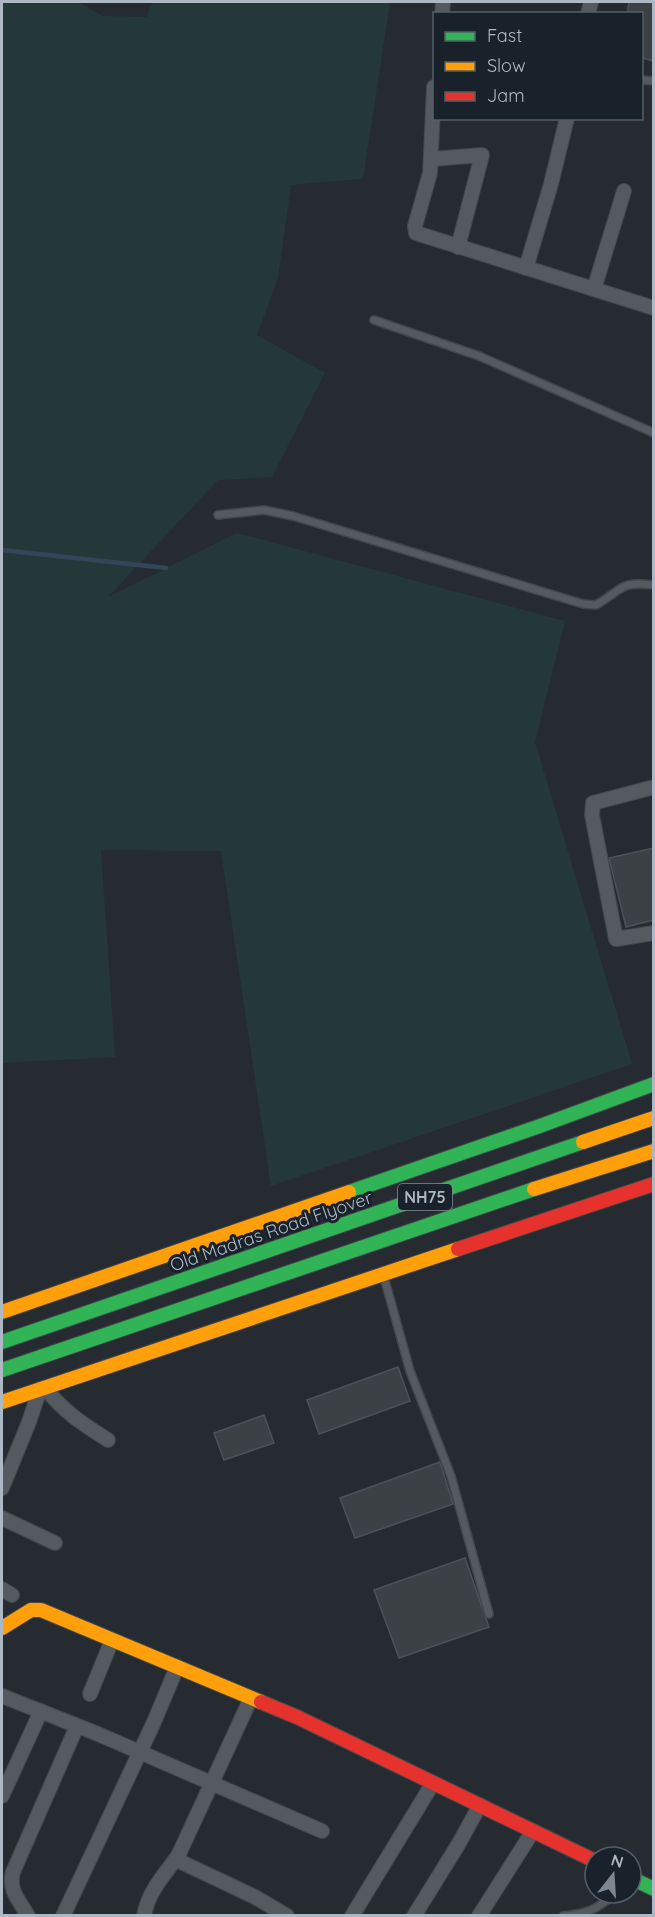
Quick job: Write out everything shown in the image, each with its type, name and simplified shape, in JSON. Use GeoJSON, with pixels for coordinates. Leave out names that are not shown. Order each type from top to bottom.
{"type":"FeatureCollection","features":[{"type":"Feature","properties":{"kind":"main road"},"geometry":{"type":"LineString","coordinates":[[2,1312],[540,1126],[654,1084]]}},
{"type":"Feature","properties":{"kind":"main road","name":"Old Madras Road Flyover"},"geometry":{"type":"LineString","coordinates":[[2,1342],[654,1118]]}},
{"type":"Feature","properties":{"kind":"main road","name":"NH75"},"geometry":{"type":"LineString","coordinates":[[2,1370],[457,1214],[654,1151]]}},
{"type":"Feature","properties":{"kind":"main road"},"geometry":{"type":"LineString","coordinates":[[2,1402],[654,1184]]}},
{"type":"Feature","properties":{"kind":"main road"},"geometry":{"type":"LineString","coordinates":[[2,1628],[36,1609],[297,1717],[583,1855]]}},
{"type":"Feature","properties":{"kind":"street"},"geometry":{"type":"LineString","coordinates":[[434,120],[430,173],[415,230],[419,235],[654,308]]}},
{"type":"Feature","properties":{"kind":"street"},"geometry":{"type":"LineString","coordinates":[[526,268],[551,184],[567,120]]}},
{"type":"Feature","properties":{"kind":"street"},"geometry":{"type":"LineString","coordinates":[[432,159],[482,155],[458,247]]}},
{"type":"Feature","properties":{"kind":"street"},"geometry":{"type":"LineString","coordinates":[[594,289],[624,191]]}},
{"type":"Feature","properties":{"kind":"street"},"geometry":{"type":"LineString","coordinates":[[654,787],[593,803],[592,815],[616,939],[654,933]]}},
{"type":"Feature","properties":{"kind":"street"},"geometry":{"type":"LineString","coordinates":[[2,1488],[43,1389],[73,1418],[108,1440]]}},
{"type":"Feature","properties":{"kind":"street"},"geometry":{"type":"LineString","coordinates":[[2,1518],[55,1543]]}},
{"type":"Feature","properties":{"kind":"street"},"geometry":{"type":"LineString","coordinates":[[90,1694],[112,1640]]}},
{"type":"Feature","properties":{"kind":"street"},"geometry":{"type":"LineString","coordinates":[[63,1916],[177,1667]]}},
{"type":"Feature","properties":{"kind":"street"},"geometry":{"type":"LineString","coordinates":[[2,1696],[139,1752],[322,1832]]}},
{"type":"Feature","properties":{"kind":"street"},"geometry":{"type":"LineString","coordinates":[[144,1916],[146,1904],[155,1888],[178,1856],[251,1698]]}},
{"type":"Feature","properties":{"kind":"street"},"geometry":{"type":"LineString","coordinates":[[2,1796],[41,1711]]}},
{"type":"Feature","properties":{"kind":"street"},"geometry":{"type":"LineString","coordinates":[[28,1916],[10,1882],[77,1726]]}},
{"type":"Feature","properties":{"kind":"street"},"geometry":{"type":"LineString","coordinates":[[352,1916],[433,1783]]}},
{"type":"Feature","properties":{"kind":"street"},"geometry":{"type":"LineString","coordinates":[[414,1916],[480,1805]]}},
{"type":"Feature","properties":{"kind":"street"},"geometry":{"type":"LineString","coordinates":[[479,1916],[533,1831]]}},
{"type":"Feature","properties":{"kind":"street"},"geometry":{"type":"LineString","coordinates":[[178,1856],[182,1862],[280,1914]]}},
{"type":"Feature","properties":{"kind":"lane"},"geometry":{"type":"LineString","coordinates":[[374,320],[479,356],[654,433]]}},
{"type":"Feature","properties":{"kind":"lane"},"geometry":{"type":"LineString","coordinates":[[218,515],[264,510],[293,516],[583,604],[596,605],[619,588],[632,583],[654,585]]}},
{"type":"Feature","properties":{"kind":"lane"},"geometry":{"type":"LineString","coordinates":[[383,1274],[410,1371],[451,1476],[489,1614]]}},
{"type":"Feature","properties":{"kind":"lane"},"geometry":{"type":"LineString","coordinates":[[563,1916],[585,1914],[601,1905]]}},
{"type":"Feature","properties":{"kind":"shaded area"},"geometry":{"type":"Polygon","coordinates":[[[2,2],[78,2],[103,16],[146,17],[153,2],[390,2],[363,179],[291,185],[278,278],[257,335],[325,373],[272,477],[218,480],[108,597],[237,533],[565,621],[535,742],[632,1064],[271,1186],[221,851],[101,850],[115,1057],[2,1063],[2,2]]]}},
{"type":"Feature","properties":{"kind":"building"},"geometry":{"type":"Polygon","coordinates":[[[629,2],[654,2],[654,61],[643,58],[643,12],[627,12],[629,2]]]}},
{"type":"Feature","properties":{"kind":"building"},"geometry":{"type":"Polygon","coordinates":[[[654,848],[654,920],[626,927],[609,858],[654,848]]]}},
{"type":"Feature","properties":{"kind":"building"},"geometry":{"type":"Polygon","coordinates":[[[398,1367],[410,1401],[319,1434],[307,1400],[398,1367]]]}},
{"type":"Feature","properties":{"kind":"building"},"geometry":{"type":"Polygon","coordinates":[[[264,1415],[274,1443],[224,1460],[214,1433],[264,1415]]]}},
{"type":"Feature","properties":{"kind":"building"},"geometry":{"type":"Polygon","coordinates":[[[440,1462],[453,1504],[355,1538],[340,1498],[440,1462]]]}},
{"type":"Feature","properties":{"kind":"building"},"geometry":{"type":"Polygon","coordinates":[[[465,1558],[489,1627],[399,1658],[374,1590],[465,1558]]]}},
{"type":"Feature","properties":{"kind":"waterway"},"geometry":{"type":"LineString","coordinates":[[2,550],[166,568]]}},
{"type":"Feature","properties":{"kind":"traffic: fast"},"geometry":{"type":"LineString","coordinates":[[349,1192],[654,1084]]}},
{"type":"Feature","properties":{"kind":"traffic: fast"},"geometry":{"type":"LineString","coordinates":[[2,1342],[583,1142]]}},
{"type":"Feature","properties":{"kind":"traffic: fast"},"geometry":{"type":"LineString","coordinates":[[2,1370],[534,1189]]}},
{"type":"Feature","properties":{"kind":"traffic: fast"},"geometry":{"type":"LineString","coordinates":[[643,1884],[654,1889]]}},
{"type":"Feature","properties":{"kind":"traffic: slow"},"geometry":{"type":"LineString","coordinates":[[583,1142],[654,1118]]}},
{"type":"Feature","properties":{"kind":"traffic: slow"},"geometry":{"type":"LineString","coordinates":[[534,1189],[654,1151]]}},
{"type":"Feature","properties":{"kind":"traffic: slow"},"geometry":{"type":"LineString","coordinates":[[2,1312],[349,1192]]}},
{"type":"Feature","properties":{"kind":"traffic: slow"},"geometry":{"type":"LineString","coordinates":[[2,1402],[458,1249]]}},
{"type":"Feature","properties":{"kind":"traffic: slow"},"geometry":{"type":"LineString","coordinates":[[2,1628],[31,1610],[41,1610],[261,1702]]}},
{"type":"Feature","properties":{"kind":"traffic: jam"},"geometry":{"type":"LineString","coordinates":[[458,1249],[654,1184]]}},
{"type":"Feature","properties":{"kind":"traffic: jam"},"geometry":{"type":"LineString","coordinates":[[261,1702],[297,1717],[583,1855]]}}]}
